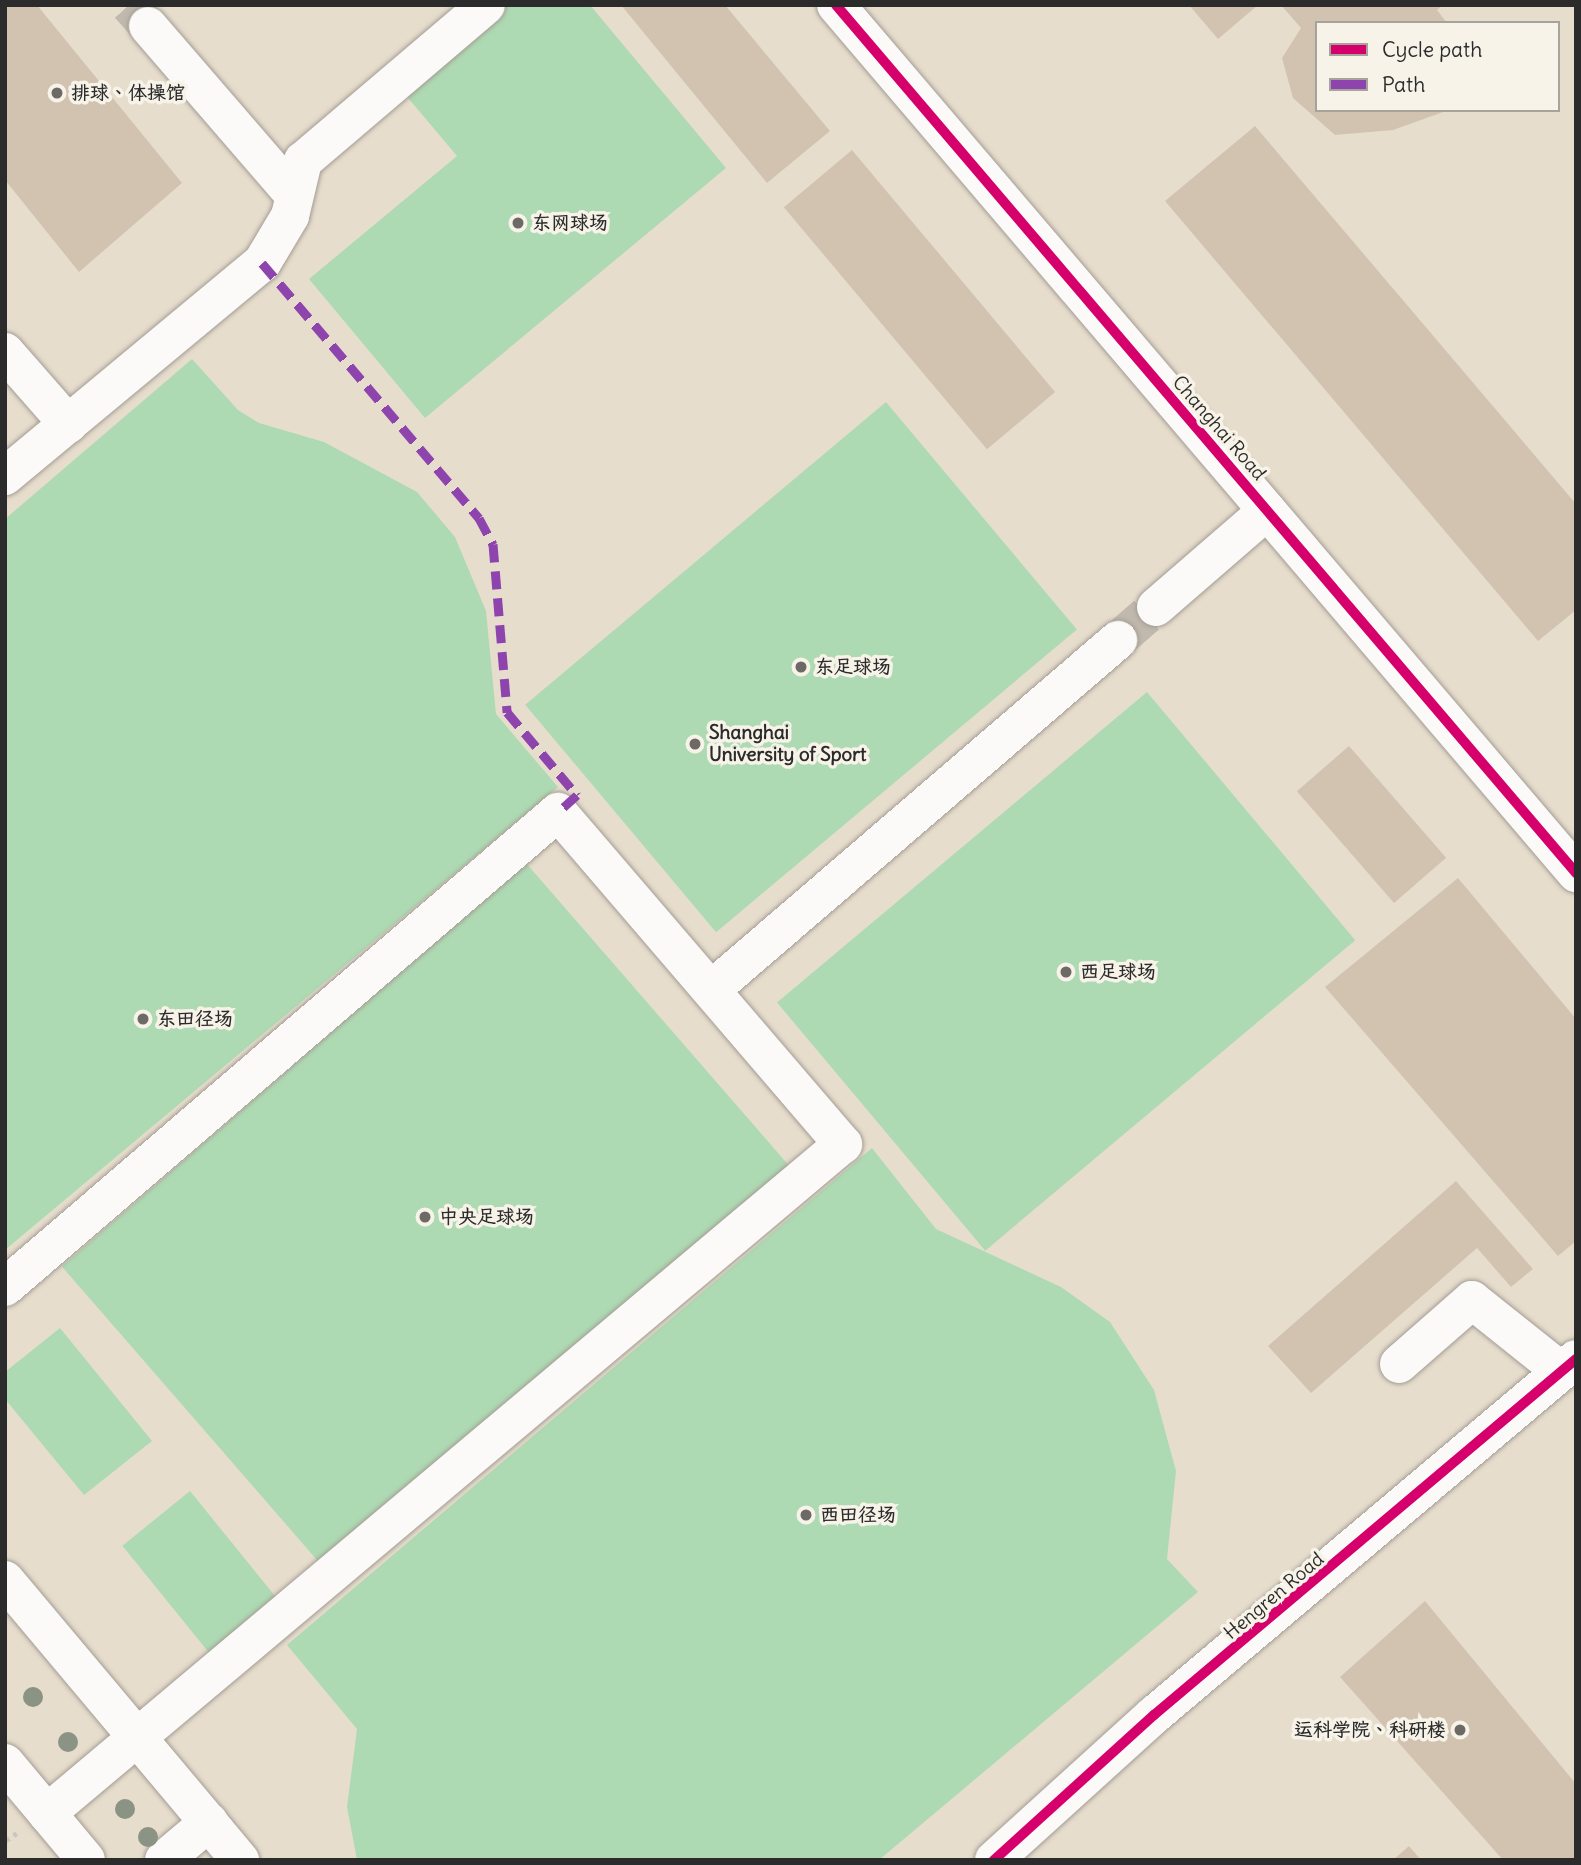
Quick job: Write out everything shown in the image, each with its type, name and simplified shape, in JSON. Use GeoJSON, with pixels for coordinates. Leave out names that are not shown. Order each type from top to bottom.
{"type":"FeatureCollection","features":[{"type":"Feature","properties":{"kind":"street"},"geometry":{"type":"LineString","coordinates":[[5,476],[262,263],[290,216],[303,162],[486,5]]}},
{"type":"Feature","properties":{"kind":"street","name":"Changhai Road"},"geometry":{"type":"LineString","coordinates":[[836,5],[1576,873]]}},
{"type":"Feature","properties":{"kind":"street"},"geometry":{"type":"LineString","coordinates":[[148,26],[294,195]]}},
{"type":"Feature","properties":{"kind":"street"},"geometry":{"type":"LineString","coordinates":[[5,352],[68,424]]}},
{"type":"Feature","properties":{"kind":"street"},"geometry":{"type":"LineString","coordinates":[[1156,607],[1267,511]]}},
{"type":"Feature","properties":{"kind":"street"},"geometry":{"type":"LineString","coordinates":[[711,990],[1118,640]]}},
{"type":"Feature","properties":{"kind":"street"},"geometry":{"type":"LineString","coordinates":[[5,1287],[558,812],[843,1144],[47,1813]]}},
{"type":"Feature","properties":{"kind":"street"},"geometry":{"type":"LineString","coordinates":[[1399,1364],[1472,1300],[1568,1365]]}},
{"type":"Feature","properties":{"kind":"street","name":"Hengren Road"},"geometry":{"type":"LineString","coordinates":[[994,1860],[1154,1715],[1568,1365]]}},
{"type":"Feature","properties":{"kind":"street"},"geometry":{"type":"LineString","coordinates":[[5,1580],[240,1860]]}},
{"type":"Feature","properties":{"kind":"street"},"geometry":{"type":"LineString","coordinates":[[5,1763],[86,1860]]}},
{"type":"Feature","properties":{"kind":"street"},"geometry":{"type":"LineString","coordinates":[[164,1860],[209,1822]]}},
{"type":"Feature","properties":{"kind":"green space","name":"东网球场"},"geometry":{"type":"Polygon","coordinates":[[[507,5],[590,5],[726,168],[425,418],[309,279],[457,156],[403,92],[507,5]]]}},
{"type":"Feature","properties":{"kind":"green space","name":"东田径场"},"geometry":{"type":"Polygon","coordinates":[[[192,359],[238,410],[259,423],[324,442],[417,492],[455,537],[486,611],[496,714],[558,787],[5,1250],[5,519],[192,359]]]}},
{"type":"Feature","properties":{"kind":"green space","name":"东足球场"},"geometry":{"type":"Polygon","coordinates":[[[886,402],[1077,630],[716,932],[525,705],[886,402]]]}},
{"type":"Feature","properties":{"kind":"green space","name":"西足球场"},"geometry":{"type":"Polygon","coordinates":[[[1147,692],[1355,940],[985,1251],[777,1002],[1147,692]]]}},
{"type":"Feature","properties":{"kind":"green space","name":"中央足球场"},"geometry":{"type":"Polygon","coordinates":[[[526,863],[793,1170],[329,1574],[62,1266],[526,863]]]}},
{"type":"Feature","properties":{"kind":"green space","name":"西田径场"},"geometry":{"type":"Polygon","coordinates":[[[872,1148],[936,1229],[1061,1287],[1110,1322],[1154,1390],[1176,1471],[1167,1559],[1198,1592],[879,1860],[357,1860],[347,1807],[357,1729],[287,1645],[872,1148]]]}},
{"type":"Feature","properties":{"kind":"green space"},"geometry":{"type":"Polygon","coordinates":[[[60,1328],[152,1441],[84,1495],[5,1399],[5,1372],[60,1328]]]}},
{"type":"Feature","properties":{"kind":"green space"},"geometry":{"type":"Polygon","coordinates":[[[190,1491],[281,1604],[214,1658],[122,1546],[190,1491]]]}},
{"type":"Feature","properties":{"kind":"building","name":"排球、体操馆"},"geometry":{"type":"Polygon","coordinates":[[[5,5],[37,5],[182,183],[79,272],[5,180],[5,5]]]}},
{"type":"Feature","properties":{"kind":"building"},"geometry":{"type":"Polygon","coordinates":[[[621,5],[725,5],[830,131],[767,183],[621,5]]]}},
{"type":"Feature","properties":{"kind":"building"},"geometry":{"type":"Polygon","coordinates":[[[1189,5],[1258,5],[1218,39],[1189,5]]]}},
{"type":"Feature","properties":{"kind":"building"},"geometry":{"type":"Polygon","coordinates":[[[1281,5],[1443,5],[1437,10],[1445,21],[1315,21],[1315,112],[1443,112],[1393,130],[1335,135],[1293,98],[1282,58],[1301,28],[1281,5]]]}},
{"type":"Feature","properties":{"kind":"building"},"geometry":{"type":"Polygon","coordinates":[[[1255,126],[1576,504],[1576,610],[1538,641],[1165,201],[1255,126]]]}},
{"type":"Feature","properties":{"kind":"building"},"geometry":{"type":"Polygon","coordinates":[[[852,150],[1055,392],[987,449],[784,207],[852,150]]]}},
{"type":"Feature","properties":{"kind":"building"},"geometry":{"type":"Polygon","coordinates":[[[1349,746],[1446,858],[1394,903],[1297,791],[1349,746]]]}},
{"type":"Feature","properties":{"kind":"building"},"geometry":{"type":"Polygon","coordinates":[[[1458,878],[1576,1019],[1576,1241],[1558,1256],[1325,987],[1458,878]]]}},
{"type":"Feature","properties":{"kind":"building"},"geometry":{"type":"Polygon","coordinates":[[[1456,1181],[1533,1269],[1511,1287],[1477,1248],[1311,1393],[1268,1346],[1456,1181]]]}},
{"type":"Feature","properties":{"kind":"building","name":"运科学院、科研楼"},"geometry":{"type":"Polygon","coordinates":[[[1425,1601],[1576,1784],[1576,1860],[1503,1860],[1340,1677],[1425,1601]]]}},
{"type":"Feature","properties":{"kind":"building"},"geometry":{"type":"Polygon","coordinates":[[[1409,1846],[1421,1860],[1393,1860],[1409,1846]]]}},
{"type":"Feature","properties":{"kind":"tunnel"},"geometry":{"type":"LineString","coordinates":[[129,5],[148,26]]}},
{"type":"Feature","properties":{"kind":"tunnel"},"geometry":{"type":"LineString","coordinates":[[1118,640],[1156,607]]}},
{"type":"Feature","properties":{"kind":"marked path"},"geometry":{"type":"LineString","coordinates":[[262,263],[479,518],[493,544],[507,712],[577,795],[558,812]]}},
{"type":"Feature","properties":{"kind":"cycle path"},"geometry":{"type":"LineString","coordinates":[[836,5],[1576,873]]}},
{"type":"Feature","properties":{"kind":"cycle path"},"geometry":{"type":"LineString","coordinates":[[994,1860],[1154,1715],[1576,1359]]}},
{"type":"Feature","properties":{"kind":"place","name":"排球、体操馆"},"geometry":{"type":"Point","coordinates":[57,93]}},
{"type":"Feature","properties":{"kind":"place","name":"东网球场"},"geometry":{"type":"Point","coordinates":[518,223]}},
{"type":"Feature","properties":{"kind":"place","name":"东足球场"},"geometry":{"type":"Point","coordinates":[801,667]}},
{"type":"Feature","properties":{"kind":"place","name":"Shanghai University of Sport"},"geometry":{"type":"Point","coordinates":[695,744]}},
{"type":"Feature","properties":{"kind":"place","name":"西足球场"},"geometry":{"type":"Point","coordinates":[1066,972]}},
{"type":"Feature","properties":{"kind":"place","name":"东田径场"},"geometry":{"type":"Point","coordinates":[143,1019]}},
{"type":"Feature","properties":{"kind":"place","name":"中央足球场"},"geometry":{"type":"Point","coordinates":[425,1217]}},
{"type":"Feature","properties":{"kind":"place","name":"西田径场"},"geometry":{"type":"Point","coordinates":[806,1515]}},
{"type":"Feature","properties":{"kind":"place","name":"运科学院、科研楼"},"geometry":{"type":"Point","coordinates":[1460,1730]}}]}
